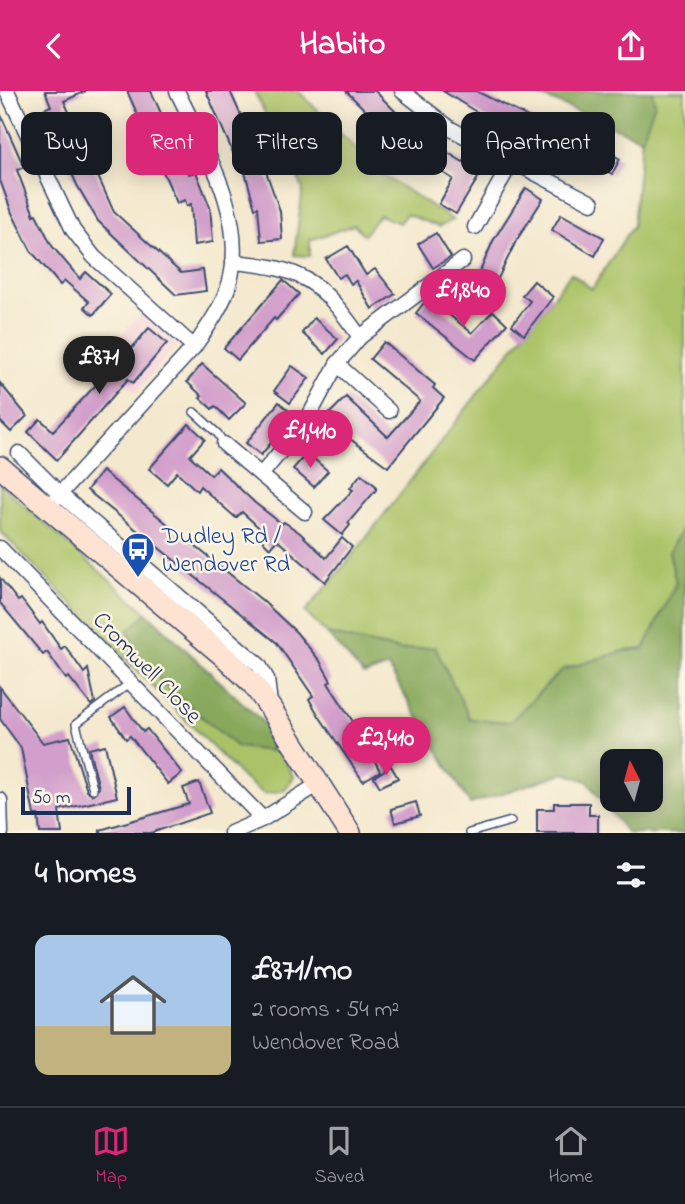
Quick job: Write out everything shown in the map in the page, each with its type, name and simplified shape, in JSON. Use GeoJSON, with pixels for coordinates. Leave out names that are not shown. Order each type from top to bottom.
{"type":"FeatureCollection","features":[{"type":"Feature","properties":{"kind":"main road"},"geometry":{"type":"LineString","coordinates":[[0,467],[54,501],[253,684],[350,833]]}},
{"type":"Feature","properties":{"kind":"street"},"geometry":{"type":"LineString","coordinates":[[7,91],[72,230],[94,257],[194,347]]}},
{"type":"Feature","properties":{"kind":"street"},"geometry":{"type":"LineString","coordinates":[[19,453],[54,501],[194,347],[211,324],[229,283],[233,262],[232,229],[225,197],[177,91]]}},
{"type":"Feature","properties":{"kind":"street"},"geometry":{"type":"LineString","coordinates":[[402,91],[461,134]]}},
{"type":"Feature","properties":{"kind":"street"},"geometry":{"type":"LineString","coordinates":[[475,227],[504,175]]}},
{"type":"Feature","properties":{"kind":"street"},"geometry":{"type":"LineString","coordinates":[[536,175],[592,202]]}},
{"type":"Feature","properties":{"kind":"street"},"geometry":{"type":"LineString","coordinates":[[261,475],[308,418],[337,364],[360,337],[463,260]]}},
{"type":"Feature","properties":{"kind":"street"},"geometry":{"type":"LineString","coordinates":[[233,262],[273,266],[297,272],[317,284],[360,337]]}},
{"type":"Feature","properties":{"kind":"street"},"geometry":{"type":"LineString","coordinates":[[444,274],[459,296]]}},
{"type":"Feature","properties":{"kind":"street"},"geometry":{"type":"LineString","coordinates":[[337,364],[389,411]]}},
{"type":"Feature","properties":{"kind":"street"},"geometry":{"type":"LineString","coordinates":[[224,444],[305,512]]}},
{"type":"Feature","properties":{"kind":"street","name":"Cromwell Close"},"geometry":{"type":"LineString","coordinates":[[0,548],[263,819]]}},
{"type":"Feature","properties":{"kind":"street"},"geometry":{"type":"LineString","coordinates":[[231,833],[263,819],[317,785]]}},
{"type":"Feature","properties":{"kind":"street"},"geometry":{"type":"LineString","coordinates":[[0,800],[1,833]]}},
{"type":"Feature","properties":{"kind":"lane"},"geometry":{"type":"LineString","coordinates":[[194,412],[218,434],[224,444]]}},
{"type":"Feature","properties":{"kind":"lane"},"geometry":{"type":"LineString","coordinates":[[93,789],[76,724],[131,683]]}},
{"type":"Feature","properties":{"kind":"lane"},"geometry":{"type":"LineString","coordinates":[[469,833],[510,821]]}},
{"type":"Feature","properties":{"kind":"shaded area"},"geometry":{"type":"Polygon","coordinates":[[[142,312],[177,345],[136,392],[99,360],[142,312]]]}},
{"type":"Feature","properties":{"kind":"green space"},"geometry":{"type":"Polygon","coordinates":[[[254,91],[298,91],[319,112],[265,112],[254,91]]]}},
{"type":"Feature","properties":{"kind":"green space"},"geometry":{"type":"Polygon","coordinates":[[[529,91],[685,91],[685,523],[669,552],[676,583],[644,649],[624,651],[562,670],[510,722],[470,719],[435,648],[400,650],[327,634],[305,612],[349,560],[571,273],[592,289],[633,225],[642,139],[615,128],[615,112],[578,112],[529,91]]]}},
{"type":"Feature","properties":{"kind":"green space"},"geometry":{"type":"Polygon","coordinates":[[[529,91],[652,91],[655,103],[642,139],[615,128],[615,112],[578,112],[529,91]]]}},
{"type":"Feature","properties":{"kind":"green space"},"geometry":{"type":"Polygon","coordinates":[[[342,134],[356,148],[356,175],[383,175],[453,220],[439,227],[406,214],[399,223],[379,215],[364,235],[354,225],[310,240],[310,256],[294,255],[303,188],[296,175],[342,175],[342,134]]]}},
{"type":"Feature","properties":{"kind":"green space"},"geometry":{"type":"Polygon","coordinates":[[[0,484],[147,613],[129,630],[271,751],[266,725],[294,777],[284,790],[264,794],[243,778],[0,531],[0,484]]]}},
{"type":"Feature","properties":{"kind":"green space"},"geometry":{"type":"Polygon","coordinates":[[[685,523],[685,833],[627,833],[611,812],[663,812],[663,749],[600,749],[600,798],[587,781],[564,773],[470,804],[388,667],[364,675],[327,634],[400,650],[435,647],[470,719],[510,722],[562,670],[624,651],[644,649],[676,583],[669,552],[685,523]]]}},
{"type":"Feature","properties":{"kind":"green space"},"geometry":{"type":"Polygon","coordinates":[[[147,613],[266,725],[272,751],[237,747],[165,685],[134,652],[129,630],[147,613]]]}},
{"type":"Feature","properties":{"kind":"building"},"geometry":{"type":"Polygon","coordinates":[[[45,91],[86,91],[64,101],[69,112],[45,112],[44,109],[51,106],[45,91]]]}},
{"type":"Feature","properties":{"kind":"building"},"geometry":{"type":"Polygon","coordinates":[[[127,91],[151,91],[160,112],[136,112],[127,91]]]}},
{"type":"Feature","properties":{"kind":"building"},"geometry":{"type":"Polygon","coordinates":[[[206,91],[230,91],[239,112],[232,112],[232,150],[218,118],[218,112],[215,112],[206,91]]]}},
{"type":"Feature","properties":{"kind":"building"},"geometry":{"type":"Polygon","coordinates":[[[346,91],[375,91],[396,112],[367,112],[346,91]]]}},
{"type":"Feature","properties":{"kind":"building"},"geometry":{"type":"Polygon","coordinates":[[[443,91],[476,91],[518,112],[476,112],[443,91]]]}},
{"type":"Feature","properties":{"kind":"building"},"geometry":{"type":"Polygon","coordinates":[[[0,113],[21,160],[21,168],[17,170],[34,215],[36,214],[52,246],[80,279],[86,272],[111,294],[93,315],[84,307],[89,302],[65,281],[60,285],[31,251],[12,213],[0,180],[0,113]]]}},
{"type":"Feature","properties":{"kind":"building"},"geometry":{"type":"Polygon","coordinates":[[[447,152],[461,161],[461,175],[480,175],[456,214],[439,204],[453,179],[447,175],[447,152]]]}},
{"type":"Feature","properties":{"kind":"building"},"geometry":{"type":"Polygon","coordinates":[[[73,175],[97,175],[114,212],[181,273],[203,270],[206,291],[176,295],[98,221],[73,175]]]}},
{"type":"Feature","properties":{"kind":"building"},"geometry":{"type":"Polygon","coordinates":[[[164,175],[197,175],[210,207],[213,242],[194,245],[191,204],[187,206],[185,200],[177,203],[164,175]]]}},
{"type":"Feature","properties":{"kind":"building"},"geometry":{"type":"Polygon","coordinates":[[[246,175],[267,175],[280,211],[282,239],[261,241],[258,207],[255,208],[246,175]]]}},
{"type":"Feature","properties":{"kind":"building"},"geometry":{"type":"Polygon","coordinates":[[[526,188],[543,199],[516,241],[493,289],[476,281],[493,241],[526,188]]]}},
{"type":"Feature","properties":{"kind":"building"},"geometry":{"type":"Polygon","coordinates":[[[561,214],[604,238],[595,256],[552,230],[561,214]]]}},
{"type":"Feature","properties":{"kind":"building"},"geometry":{"type":"Polygon","coordinates":[[[436,233],[451,257],[433,268],[418,244],[436,233]]]}},
{"type":"Feature","properties":{"kind":"building"},"geometry":{"type":"Polygon","coordinates":[[[348,246],[366,275],[375,269],[395,294],[372,309],[356,281],[351,284],[345,274],[338,278],[326,259],[348,246]]]}},
{"type":"Feature","properties":{"kind":"building"},"geometry":{"type":"Polygon","coordinates":[[[283,280],[299,294],[238,360],[224,348],[283,280]]]}},
{"type":"Feature","properties":{"kind":"building"},"geometry":{"type":"Polygon","coordinates":[[[534,281],[553,297],[524,335],[512,325],[530,301],[522,295],[534,281]]]}},
{"type":"Feature","properties":{"kind":"building"},"geometry":{"type":"Polygon","coordinates":[[[428,298],[472,333],[493,311],[507,324],[475,360],[416,313],[428,298]]]}},
{"type":"Feature","properties":{"kind":"building"},"geometry":{"type":"Polygon","coordinates":[[[314,318],[338,339],[325,354],[302,333],[314,318]]]}},
{"type":"Feature","properties":{"kind":"building"},"geometry":{"type":"Polygon","coordinates":[[[149,328],[167,343],[133,383],[128,379],[57,460],[28,432],[40,419],[53,431],[107,373],[109,375],[149,328]]]}},
{"type":"Feature","properties":{"kind":"building"},"geometry":{"type":"Polygon","coordinates":[[[384,342],[435,385],[433,388],[444,398],[388,467],[350,439],[349,431],[330,413],[346,397],[388,437],[420,401],[370,359],[384,342]]]}},
{"type":"Feature","properties":{"kind":"building"},"geometry":{"type":"Polygon","coordinates":[[[202,364],[246,403],[229,420],[215,406],[212,409],[187,382],[202,364]]]}},
{"type":"Feature","properties":{"kind":"building"},"geometry":{"type":"Polygon","coordinates":[[[292,366],[309,378],[290,403],[274,391],[292,366]]]}},
{"type":"Feature","properties":{"kind":"building"},"geometry":{"type":"Polygon","coordinates":[[[0,383],[27,416],[11,432],[0,421],[0,383]]]}},
{"type":"Feature","properties":{"kind":"building"},"geometry":{"type":"Polygon","coordinates":[[[279,402],[294,415],[261,455],[246,443],[279,402]]]}},
{"type":"Feature","properties":{"kind":"building"},"geometry":{"type":"Polygon","coordinates":[[[189,424],[205,439],[190,456],[211,475],[218,468],[255,503],[282,524],[284,522],[300,533],[326,558],[342,538],[352,547],[325,582],[277,540],[270,548],[261,539],[266,534],[242,512],[236,518],[200,486],[197,491],[177,472],[167,484],[149,469],[189,424]]]}},
{"type":"Feature","properties":{"kind":"building"},"geometry":{"type":"Polygon","coordinates":[[[307,453],[328,471],[314,487],[293,469],[307,453]]]}},
{"type":"Feature","properties":{"kind":"building"},"geometry":{"type":"Polygon","coordinates":[[[102,471],[263,601],[296,632],[320,661],[331,681],[328,683],[361,734],[380,771],[363,781],[319,716],[309,699],[313,696],[277,643],[87,490],[102,471]]]}},
{"type":"Feature","properties":{"kind":"building"},"geometry":{"type":"Polygon","coordinates":[[[361,474],[376,486],[376,490],[348,523],[350,525],[342,535],[324,520],[353,490],[350,488],[361,474]]]}},
{"type":"Feature","properties":{"kind":"building"},"geometry":{"type":"Polygon","coordinates":[[[0,578],[18,601],[21,599],[40,624],[42,622],[61,649],[65,646],[84,673],[88,669],[95,702],[91,705],[69,677],[66,679],[47,652],[43,655],[0,603],[0,578]]]}},
{"type":"Feature","properties":{"kind":"building"},"geometry":{"type":"Polygon","coordinates":[[[0,687],[43,743],[70,737],[87,791],[92,795],[99,788],[89,749],[105,745],[117,797],[59,810],[62,833],[40,833],[21,748],[0,719],[0,687]]]}},
{"type":"Feature","properties":{"kind":"building"},"geometry":{"type":"Polygon","coordinates":[[[125,707],[143,732],[147,729],[182,773],[168,784],[130,736],[126,739],[111,717],[125,707]]]}},
{"type":"Feature","properties":{"kind":"building"},"geometry":{"type":"Polygon","coordinates":[[[391,766],[398,778],[380,787],[374,777],[391,766]]]}},
{"type":"Feature","properties":{"kind":"building"},"geometry":{"type":"Polygon","coordinates":[[[199,782],[210,813],[151,833],[100,833],[100,830],[189,804],[183,788],[199,782]]]}},
{"type":"Feature","properties":{"kind":"building"},"geometry":{"type":"Polygon","coordinates":[[[416,802],[420,816],[395,823],[391,809],[416,802]]]}},
{"type":"Feature","properties":{"kind":"building"},"geometry":{"type":"Polygon","coordinates":[[[554,803],[589,803],[589,815],[598,815],[598,833],[537,833],[537,809],[554,809],[554,803]]]}},
{"type":"Feature","properties":{"kind":"place","name":"Dudley Rd / Wendover Rd"},"geometry":{"type":"Point","coordinates":[138,579]}}]}
